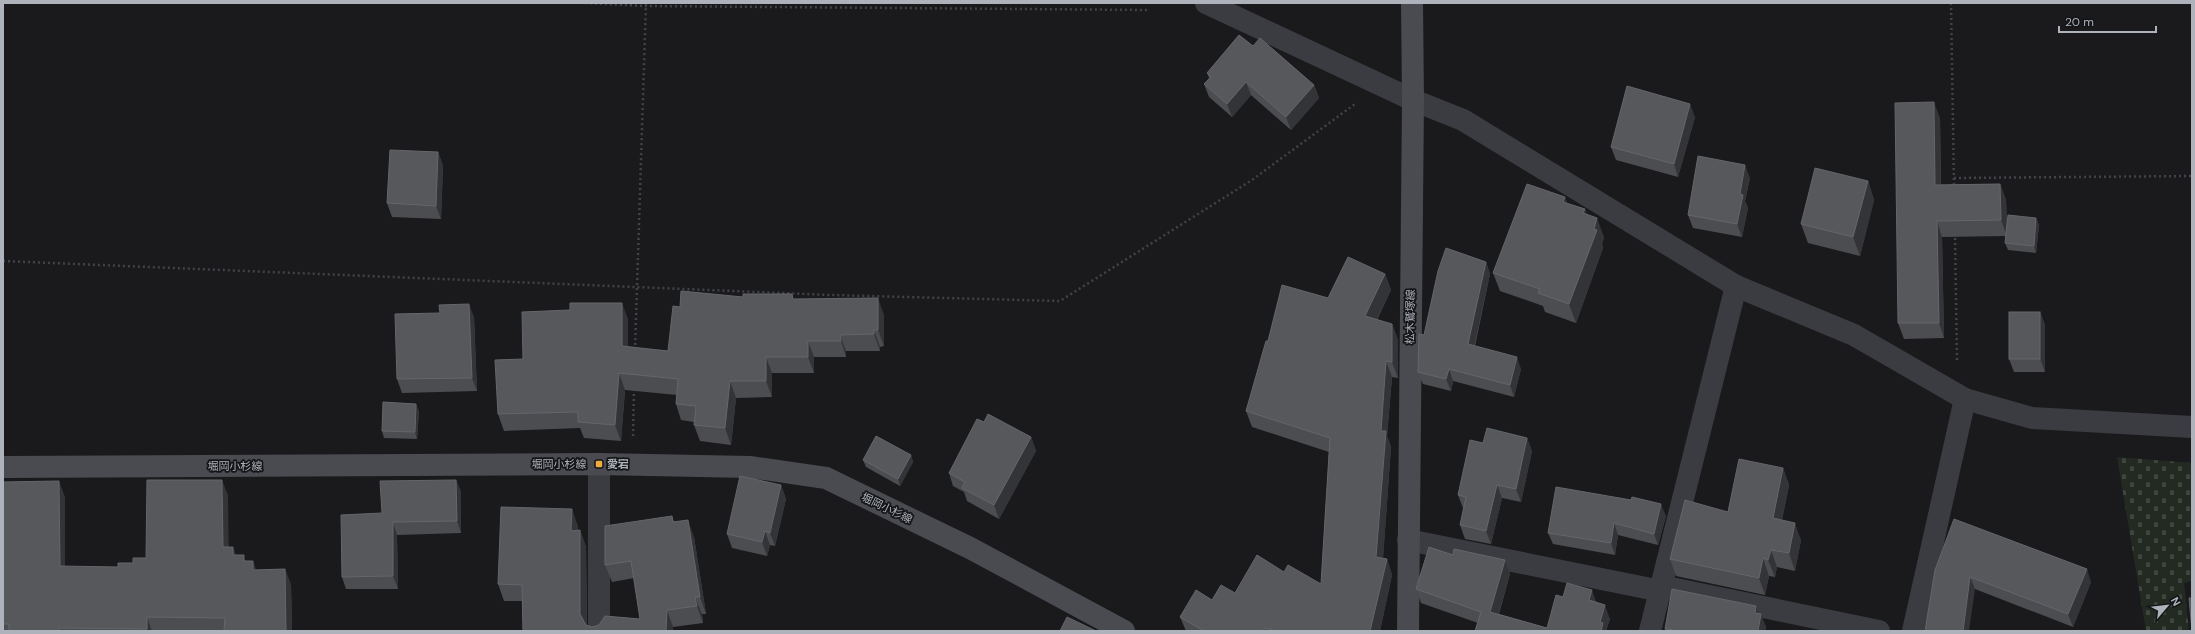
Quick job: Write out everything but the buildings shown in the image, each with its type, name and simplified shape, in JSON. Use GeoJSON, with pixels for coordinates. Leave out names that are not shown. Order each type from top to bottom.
{"type":"FeatureCollection","features":[{"type":"Feature","properties":{"kind":"main road","name":"松木鷲塚線"},"geometry":{"type":"LineString","coordinates":[[1408,631],[1413,100],[1412,3]]}},
{"type":"Feature","properties":{"kind":"main road","name":"堀岡小杉線"},"geometry":{"type":"LineString","coordinates":[[3,467],[599,464],[750,467],[826,478],[970,548],[1124,631]]}},
{"type":"Feature","properties":{"kind":"street"},"geometry":{"type":"LineString","coordinates":[[1206,3],[1413,100],[1463,120],[1736,286],[1854,334],[1962,398],[2032,418],[2192,427]]}},
{"type":"Feature","properties":{"kind":"street"},"geometry":{"type":"LineString","coordinates":[[1650,631],[1736,286]]}},
{"type":"Feature","properties":{"kind":"street"},"geometry":{"type":"LineString","coordinates":[[1913,631],[1962,398]]}},
{"type":"Feature","properties":{"kind":"street"},"geometry":{"type":"LineString","coordinates":[[599,464],[599,631]]}},
{"type":"Feature","properties":{"kind":"street"},"geometry":{"type":"LineString","coordinates":[[1408,540],[1661,591],[1671,588],[1879,631]]}},
{"type":"Feature","properties":{"kind":"path"},"geometry":{"type":"LineString","coordinates":[[585,3],[646,5],[1150,10]]}},
{"type":"Feature","properties":{"kind":"path"},"geometry":{"type":"LineString","coordinates":[[1951,3],[1954,194]]}},
{"type":"Feature","properties":{"kind":"path"},"geometry":{"type":"LineString","coordinates":[[635,355],[646,5]]}},
{"type":"Feature","properties":{"kind":"path"},"geometry":{"type":"LineString","coordinates":[[3,261],[838,295],[1060,301],[1252,180],[1381,85]]}},
{"type":"Feature","properties":{"kind":"path"},"geometry":{"type":"LineString","coordinates":[[1954,178],[2192,176]]}},
{"type":"Feature","properties":{"kind":"path"},"geometry":{"type":"LineString","coordinates":[[1955,225],[1962,398]]}},
{"type":"Feature","properties":{"kind":"path"},"geometry":{"type":"LineString","coordinates":[[631,465],[634,386]]}},
{"type":"Feature","properties":{"kind":"green space"},"geometry":{"type":"Polygon","coordinates":[[[2117,457],[2192,463],[2192,581],[2184,583],[2189,631],[2146,631],[2117,457]]]}},
{"type":"Feature","properties":{"kind":"place","name":"愛宕"},"geometry":{"type":"Point","coordinates":[599,464]}}]}
